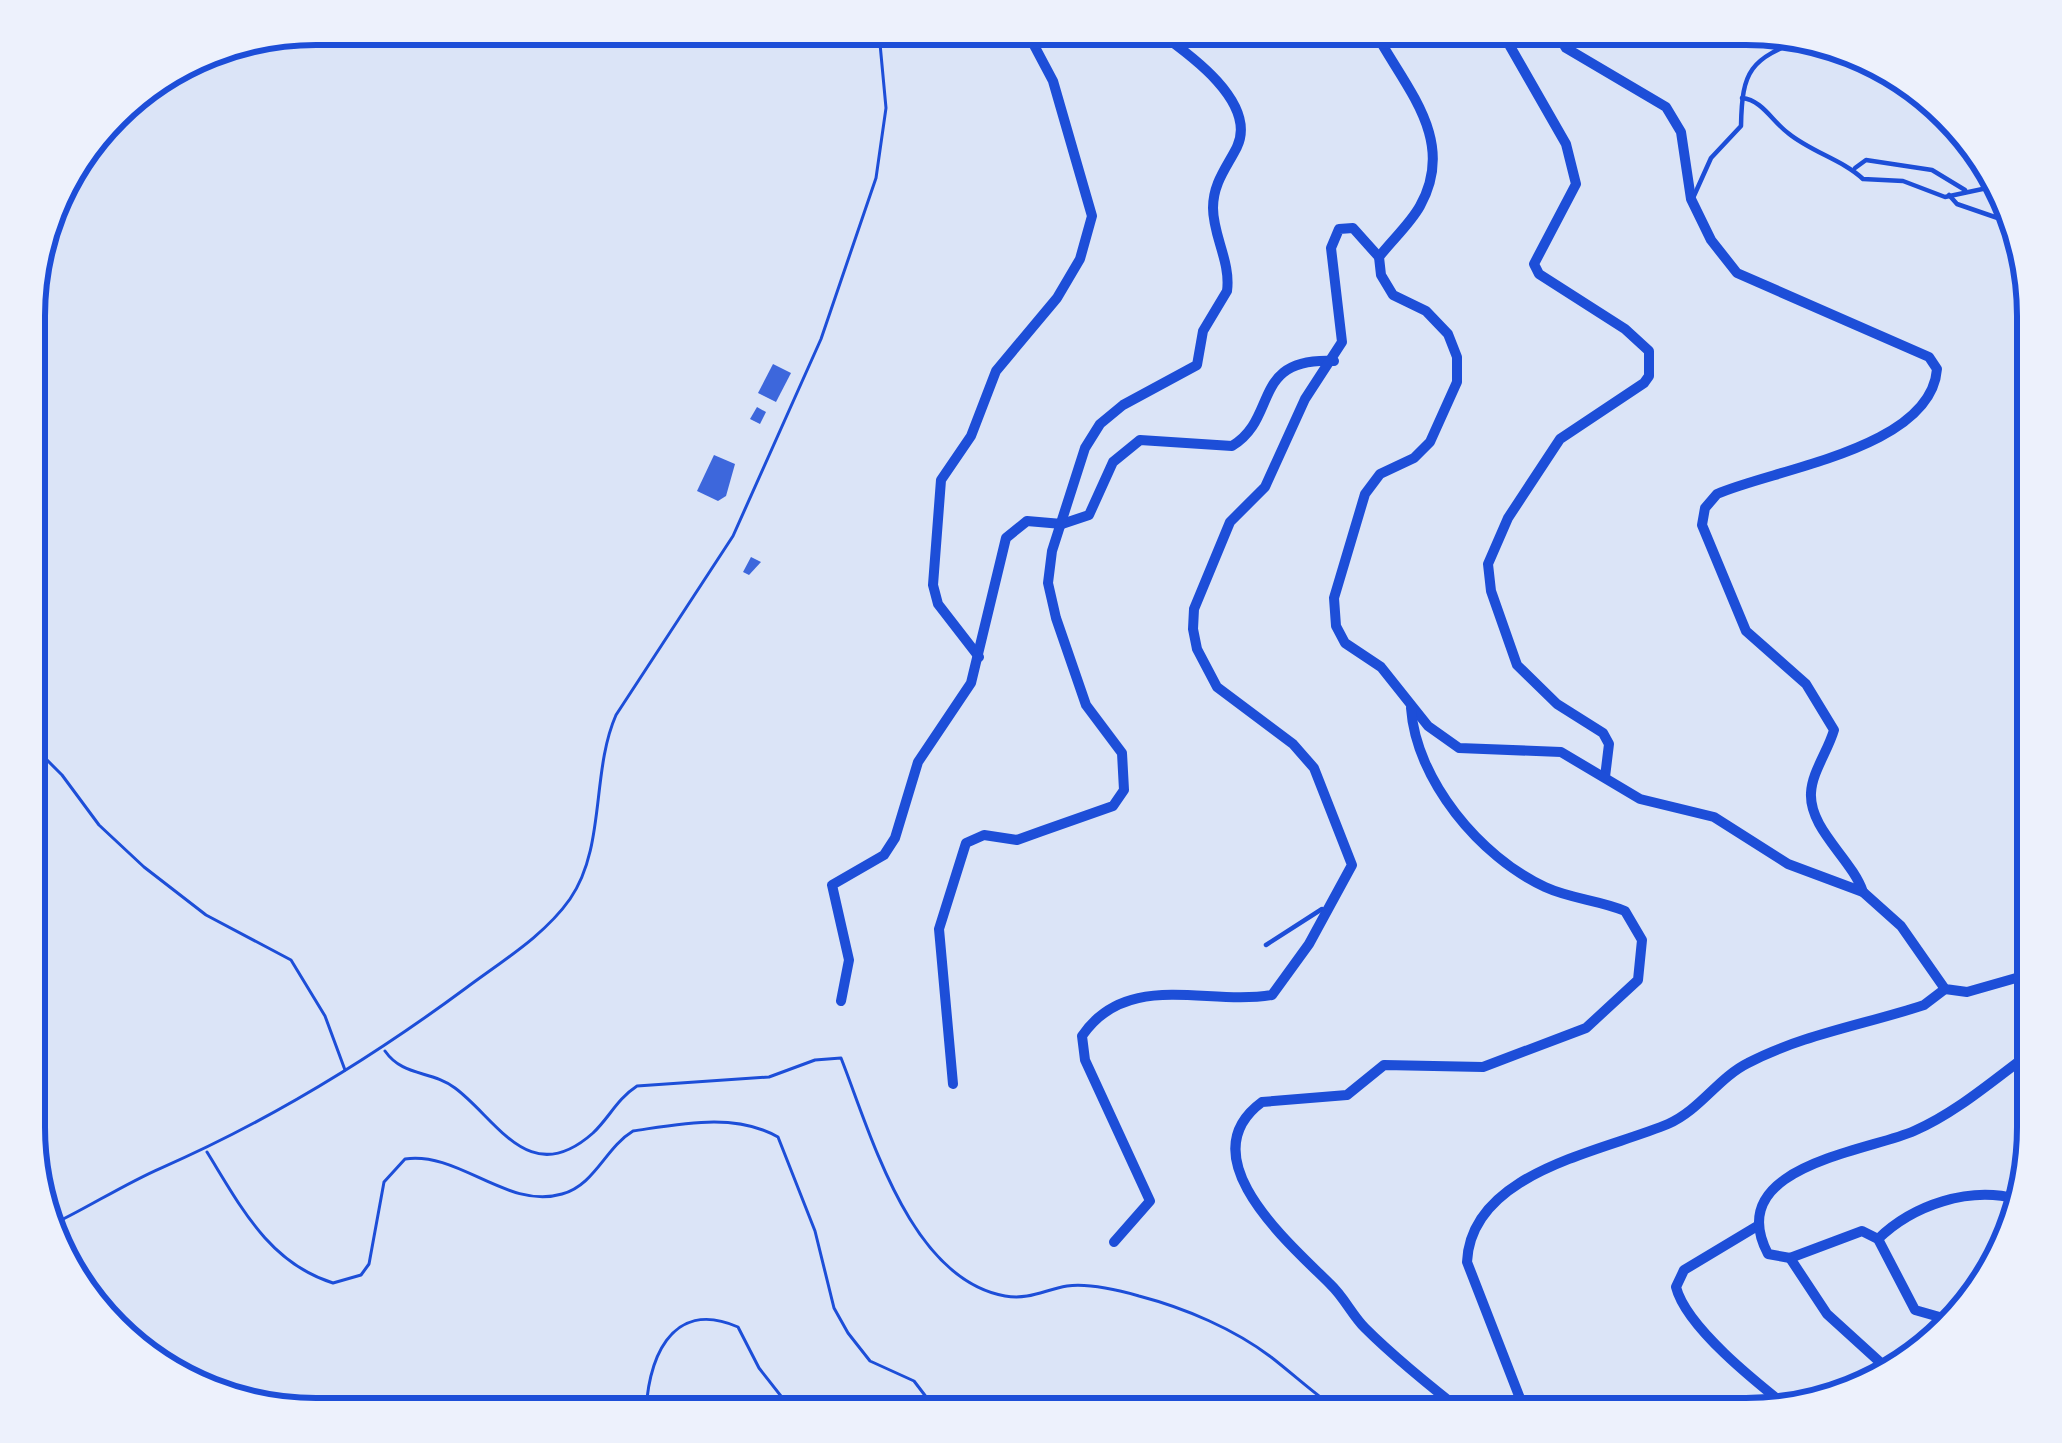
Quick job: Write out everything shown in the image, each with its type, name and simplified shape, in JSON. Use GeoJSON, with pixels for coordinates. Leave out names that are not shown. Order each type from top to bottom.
{"type":"FeatureCollection","features":[{"type":"Feature","properties":{"kind":"street"},"geometry":{"type":"LineString","coordinates":[[980,657],[938,604],[933,585],[941,480],[971,436],[997,371],[1057,298],[1080,259],[1092,216],[1053,80],[1035,46]]}},
{"type":"Feature","properties":{"kind":"street"},"geometry":{"type":"LineString","coordinates":[[952,1084],[939,928],[966,844],[984,836],[1017,840],[1042,832],[1113,806],[1124,790],[1122,753],[1086,705],[1048,583],[1085,448],[1100,424],[1123,405],[1197,365],[1203,331],[1227,291],[1213,210],[1220,173],[1242,132],[1240,115],[1199,62],[1177,46]]}},
{"type":"Feature","properties":{"kind":"street"},"geometry":{"type":"LineString","coordinates":[[1379,257],[1420,206],[1434,144],[1426,115],[1384,46]]}},
{"type":"Feature","properties":{"kind":"street"},"geometry":{"type":"LineString","coordinates":[[1509,46],[1566,144],[1576,184],[1534,264],[1539,274],[1625,328],[1649,351],[1649,376],[1644,383],[1560,439],[1544,458],[1488,564],[1491,591],[1517,665],[1557,704],[1603,733],[1609,744],[1605,777]]}},
{"type":"Feature","properties":{"kind":"street"},"geometry":{"type":"LineString","coordinates":[[1565,46],[1666,106],[1681,132],[1691,200],[1711,240],[1737,273],[1929,357],[1937,369],[1930,394],[1862,449],[1717,494],[1705,508],[1702,524],[1746,631],[1806,684],[1834,730],[1811,789],[1812,809],[1855,868],[1863,892]]}},
{"type":"Feature","properties":{"kind":"street"},"geometry":{"type":"LineString","coordinates":[[1114,1242],[1150,1201],[1085,1060],[1082,1036],[1096,1016],[1113,1005],[1155,992],[1236,1001],[1272,995],[1288,979],[1352,865],[1314,767],[1293,744],[1217,687],[1197,650],[1193,629],[1194,609],[1230,521],[1265,487],[1305,399],[1334,361],[1343,327],[1331,248],[1339,229],[1352,228],[1379,257],[1381,275],[1393,295],[1439,322],[1457,357],[1457,382],[1430,442],[1414,458],[1379,474],[1366,494],[1334,598],[1336,626],[1345,643],[1382,667],[1428,726],[1459,748],[1561,752],[1640,799],[1714,817],[1788,864],[1863,892],[1901,926],[1945,988],[1967,992],[2016,978]]}},
{"type":"Feature","properties":{"kind":"street"},"geometry":{"type":"LineString","coordinates":[[841,1000],[848,960],[832,885],[884,855],[895,838],[918,762],[958,706],[980,657],[1006,538],[1027,521],[1062,524],[1089,515],[1125,448],[1140,440],[1173,438],[1232,446],[1245,438],[1276,376],[1294,366],[1334,361]]}},
{"type":"Feature","properties":{"kind":"street"},"geometry":{"type":"LineString","coordinates":[[1410,704],[1412,728],[1430,773],[1462,820],[1541,886],[1625,911],[1642,940],[1638,980],[1586,1028],[1483,1067],[1384,1065],[1347,1095],[1262,1102],[1240,1126],[1238,1151],[1257,1211],[1335,1288],[1364,1327],[1447,1398]]}},
{"type":"Feature","properties":{"kind":"street"},"geometry":{"type":"LineString","coordinates":[[1520,1398],[1467,1262],[1468,1240],[1478,1220],[1525,1181],[1672,1123],[1746,1064],[1924,1005],[1945,988]]}},
{"type":"Feature","properties":{"kind":"street"},"geometry":{"type":"LineString","coordinates":[[1940,1317],[1915,1310],[1878,1239],[1862,1231],[1790,1258],[1768,1254],[1760,1225],[1765,1202],[1812,1160],[1912,1132],[2016,1062]]}},
{"type":"Feature","properties":{"kind":"street"},"geometry":{"type":"LineString","coordinates":[[1878,1239],[1897,1220],[1941,1201],[2008,1196]]}},
{"type":"Feature","properties":{"kind":"street"},"geometry":{"type":"LineString","coordinates":[[1760,1225],[1684,1270],[1676,1287],[1680,1303],[1699,1324],[1776,1396]]}},
{"type":"Feature","properties":{"kind":"street"},"geometry":{"type":"LineString","coordinates":[[1790,1258],[1803,1286],[1879,1362]]}},
{"type":"Feature","properties":{"kind":"lane"},"geometry":{"type":"LineString","coordinates":[[1691,200],[1711,158],[1741,126],[1743,79],[1755,63],[1786,49]]}},
{"type":"Feature","properties":{"kind":"lane"},"geometry":{"type":"LineString","coordinates":[[1742,98],[1754,99],[1804,146],[1855,168],[1863,179],[1903,181],[1949,195],[1957,204],[1999,218]]}},
{"type":"Feature","properties":{"kind":"lane"},"geometry":{"type":"LineString","coordinates":[[1855,168],[1866,160],[1932,170],[1965,190]]}},
{"type":"Feature","properties":{"kind":"lane"},"geometry":{"type":"LineString","coordinates":[[1949,195],[1984,187]]}},
{"type":"Feature","properties":{"kind":"lane"},"geometry":{"type":"LineString","coordinates":[[1266,945],[1331,904]]}},
{"type":"Feature","properties":{"kind":"path"},"geometry":{"type":"LineString","coordinates":[[62,1219],[158,1168],[207,1150],[346,1074],[540,933],[571,898],[586,868],[604,742],[764,477],[859,239],[886,108],[880,46]]}},
{"type":"Feature","properties":{"kind":"path"},"geometry":{"type":"LineString","coordinates":[[46,761],[144,867],[206,915],[291,960],[326,1016],[346,1074]]}},
{"type":"Feature","properties":{"kind":"path"},"geometry":{"type":"LineString","coordinates":[[384,1049],[395,1066],[442,1078],[462,1093],[504,1141],[536,1151],[557,1151],[580,1143],[637,1086],[769,1077],[815,1060],[841,1058],[907,1216],[938,1255],[968,1280],[1000,1295],[1029,1298],[1068,1286],[1097,1287],[1184,1312],[1268,1355],[1323,1398]]}},
{"type":"Feature","properties":{"kind":"path"},"geometry":{"type":"LineString","coordinates":[[207,1150],[248,1218],[283,1260],[333,1283],[361,1275],[368,1264],[384,1182],[405,1160],[441,1161],[489,1184],[560,1196],[585,1183],[633,1131],[724,1122],[766,1130],[778,1137],[815,1231],[834,1308],[848,1334],[870,1361],[914,1382],[926,1397]]}},
{"type":"Feature","properties":{"kind":"path"},"geometry":{"type":"LineString","coordinates":[[647,1397],[648,1377],[659,1354],[682,1324],[704,1316],[738,1327],[759,1368],[782,1397]]}},
{"type":"Feature","properties":{"kind":"shaded area"},"geometry":{"type":"Polygon","coordinates":[[[298,46],[1764,46],[1799,50],[1850,66],[1911,101],[1950,137],[1981,180],[2003,229],[2016,298],[2016,1145],[2003,1214],[1981,1263],[1961,1292],[1911,1342],[1866,1370],[1799,1393],[1746,1398],[298,1397],[229,1384],[180,1362],[151,1342],[101,1292],[73,1247],[54,1197],[46,1145],[47,280],[59,229],[73,196],[124,124],[196,73],[246,54],[298,46]]]}},
{"type":"Feature","properties":{"kind":"building"},"geometry":{"type":"Polygon","coordinates":[[[773,364],[791,373],[776,402],[758,393],[773,364]]]}},
{"type":"Feature","properties":{"kind":"building"},"geometry":{"type":"Polygon","coordinates":[[[757,407],[766,412],[760,424],[750,419],[757,407]]]}},
{"type":"Feature","properties":{"kind":"building"},"geometry":{"type":"Polygon","coordinates":[[[714,455],[735,464],[726,496],[718,501],[697,491],[714,455]]]}},
{"type":"Feature","properties":{"kind":"building"},"geometry":{"type":"Polygon","coordinates":[[[751,557],[761,562],[749,575],[743,572],[751,557]]]}}]}
